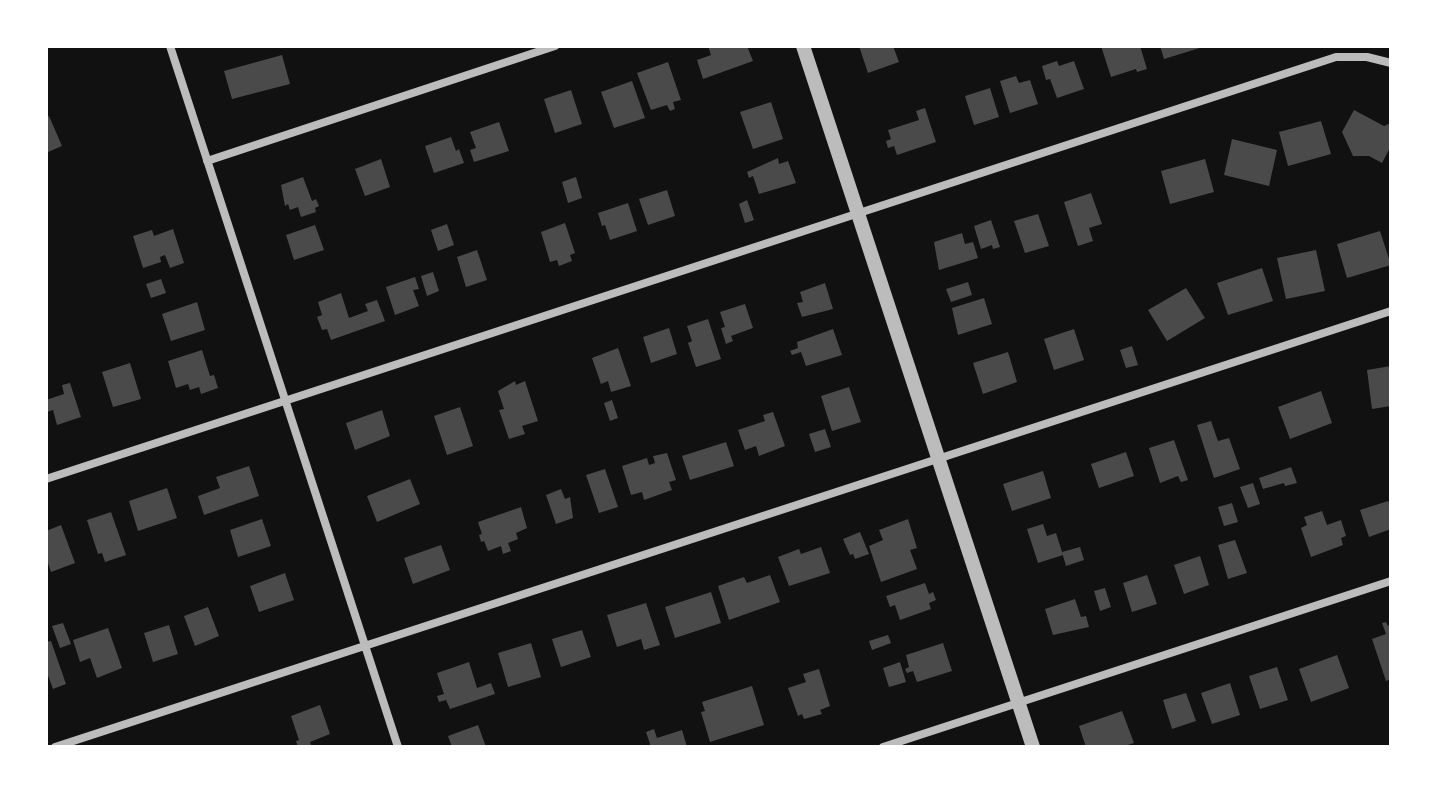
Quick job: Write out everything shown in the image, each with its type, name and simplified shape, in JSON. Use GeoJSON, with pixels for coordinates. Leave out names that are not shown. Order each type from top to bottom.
{"type":"FeatureCollection","features":[{"type":"Feature","properties":{"kind":"street"},"geometry":{"type":"LineString","coordinates":[[170,46],[398,747]]}},
{"type":"Feature","properties":{"kind":"street"},"geometry":{"type":"LineString","coordinates":[[207,161],[555,46]]}},
{"type":"Feature","properties":{"kind":"street"},"geometry":{"type":"LineString","coordinates":[[803,46],[1033,747]]}},
{"type":"Feature","properties":{"kind":"street"},"geometry":{"type":"LineString","coordinates":[[46,479],[1336,57],[1367,57],[1391,63]]}},
{"type":"Feature","properties":{"kind":"street"},"geometry":{"type":"LineString","coordinates":[[55,747],[1391,311]]}},
{"type":"Feature","properties":{"kind":"street"},"geometry":{"type":"LineString","coordinates":[[883,747],[1391,581]]}},
{"type":"Feature","properties":{"kind":"building"},"geometry":{"type":"Polygon","coordinates":[[[708,46],[747,46],[753,61],[703,79],[697,60],[711,55],[708,46]]]}},
{"type":"Feature","properties":{"kind":"building"},"geometry":{"type":"Polygon","coordinates":[[[859,46],[893,46],[899,62],[868,73],[859,46]]]}},
{"type":"Feature","properties":{"kind":"building"},"geometry":{"type":"Polygon","coordinates":[[[1101,46],[1140,46],[1147,69],[1111,77],[1101,46]]]}},
{"type":"Feature","properties":{"kind":"building"},"geometry":{"type":"Polygon","coordinates":[[[1160,46],[1203,46],[1203,47],[1164,59],[1160,46]]]}},
{"type":"Feature","properties":{"kind":"building"},"geometry":{"type":"Polygon","coordinates":[[[282,55],[290,84],[232,99],[224,71],[282,55]]]}},
{"type":"Feature","properties":{"kind":"building"},"geometry":{"type":"Polygon","coordinates":[[[1057,61],[1059,66],[1074,61],[1084,89],[1057,98],[1042,66],[1057,61]]]}},
{"type":"Feature","properties":{"kind":"building"},"geometry":{"type":"Polygon","coordinates":[[[668,62],[681,100],[673,102],[675,109],[670,111],[667,105],[651,110],[637,73],[668,62]]]}},
{"type":"Feature","properties":{"kind":"building"},"geometry":{"type":"Polygon","coordinates":[[[1016,76],[1019,83],[1030,80],[1038,104],[1010,113],[1000,81],[1016,76]]]}},
{"type":"Feature","properties":{"kind":"building"},"geometry":{"type":"Polygon","coordinates":[[[632,81],[645,118],[614,128],[601,92],[632,81]]]}},
{"type":"Feature","properties":{"kind":"building"},"geometry":{"type":"Polygon","coordinates":[[[990,88],[999,117],[974,125],[965,96],[990,88]]]}},
{"type":"Feature","properties":{"kind":"building"},"geometry":{"type":"Polygon","coordinates":[[[571,90],[582,124],[555,133],[544,99],[571,90]]]}},
{"type":"Feature","properties":{"kind":"building"},"geometry":{"type":"Polygon","coordinates":[[[771,102],[783,139],[753,149],[740,112],[771,102]]]}},
{"type":"Feature","properties":{"kind":"building"},"geometry":{"type":"Polygon","coordinates":[[[925,108],[936,142],[897,155],[894,146],[888,148],[886,141],[891,139],[888,130],[919,120],[916,111],[925,108]]]}},
{"type":"Feature","properties":{"kind":"building"},"geometry":{"type":"Polygon","coordinates":[[[1354,110],[1384,126],[1391,123],[1391,146],[1382,163],[1369,156],[1353,156],[1342,132],[1354,110]]]}},
{"type":"Feature","properties":{"kind":"building"},"geometry":{"type":"Polygon","coordinates":[[[49,116],[62,146],[46,153],[46,117],[49,116]]]}},
{"type":"Feature","properties":{"kind":"building"},"geometry":{"type":"Polygon","coordinates":[[[1321,121],[1331,154],[1288,166],[1279,132],[1321,121]]]}},
{"type":"Feature","properties":{"kind":"building"},"geometry":{"type":"Polygon","coordinates":[[[499,122],[509,151],[474,162],[470,150],[476,148],[470,132],[499,122]]]}},
{"type":"Feature","properties":{"kind":"building"},"geometry":{"type":"Polygon","coordinates":[[[451,137],[464,163],[434,173],[425,146],[451,137]]]}},
{"type":"Feature","properties":{"kind":"building"},"geometry":{"type":"Polygon","coordinates":[[[1232,139],[1277,150],[1269,186],[1224,175],[1232,139]]]}},
{"type":"Feature","properties":{"kind":"building"},"geometry":{"type":"Polygon","coordinates":[[[778,158],[779,164],[788,161],[796,183],[759,194],[753,176],[749,178],[747,172],[778,158]]]}},
{"type":"Feature","properties":{"kind":"building"},"geometry":{"type":"Polygon","coordinates":[[[381,159],[390,187],[365,196],[355,169],[381,159]]]}},
{"type":"Feature","properties":{"kind":"building"},"geometry":{"type":"Polygon","coordinates":[[[1205,159],[1214,192],[1170,204],[1161,171],[1205,159]]]}},
{"type":"Feature","properties":{"kind":"building"},"geometry":{"type":"Polygon","coordinates":[[[303,177],[312,201],[316,199],[319,206],[315,208],[316,212],[301,217],[298,207],[290,210],[288,204],[285,206],[281,185],[303,177]]]}},
{"type":"Feature","properties":{"kind":"building"},"geometry":{"type":"Polygon","coordinates":[[[576,177],[582,198],[568,203],[562,182],[576,177]]]}},
{"type":"Feature","properties":{"kind":"building"},"geometry":{"type":"Polygon","coordinates":[[[667,190],[675,216],[648,225],[639,199],[667,190]]]}},
{"type":"Feature","properties":{"kind":"building"},"geometry":{"type":"Polygon","coordinates":[[[1091,193],[1102,224],[1089,228],[1093,241],[1078,246],[1064,202],[1091,193]]]}},
{"type":"Feature","properties":{"kind":"building"},"geometry":{"type":"Polygon","coordinates":[[[747,200],[754,220],[745,223],[739,204],[747,200]]]}},
{"type":"Feature","properties":{"kind":"building"},"geometry":{"type":"Polygon","coordinates":[[[628,203],[637,231],[610,240],[598,213],[628,203]]]}},
{"type":"Feature","properties":{"kind":"building"},"geometry":{"type":"Polygon","coordinates":[[[1038,214],[1049,246],[1025,253],[1014,221],[1038,214]]]}},
{"type":"Feature","properties":{"kind":"building"},"geometry":{"type":"Polygon","coordinates":[[[991,220],[1000,247],[993,249],[992,245],[981,249],[974,226],[991,220]]]}},
{"type":"Feature","properties":{"kind":"building"},"geometry":{"type":"Polygon","coordinates":[[[565,223],[575,253],[570,255],[572,261],[559,266],[557,260],[550,262],[541,232],[565,223]]]}},
{"type":"Feature","properties":{"kind":"building"},"geometry":{"type":"Polygon","coordinates":[[[447,224],[454,245],[438,251],[431,230],[447,224]]]}},
{"type":"Feature","properties":{"kind":"building"},"geometry":{"type":"Polygon","coordinates":[[[315,225],[324,250],[294,260],[286,235],[315,225]]]}},
{"type":"Feature","properties":{"kind":"building"},"geometry":{"type":"Polygon","coordinates":[[[173,229],[184,263],[170,268],[165,255],[160,257],[161,262],[143,268],[133,236],[152,230],[154,236],[173,229]]]}},
{"type":"Feature","properties":{"kind":"building"},"geometry":{"type":"Polygon","coordinates":[[[1380,231],[1391,265],[1347,278],[1337,244],[1380,231]]]}},
{"type":"Feature","properties":{"kind":"building"},"geometry":{"type":"Polygon","coordinates":[[[962,233],[965,244],[973,242],[978,258],[939,270],[934,242],[962,233]]]}},
{"type":"Feature","properties":{"kind":"building"},"geometry":{"type":"Polygon","coordinates":[[[477,250],[487,280],[466,287],[457,257],[477,250]]]}},
{"type":"Feature","properties":{"kind":"building"},"geometry":{"type":"Polygon","coordinates":[[[1316,250],[1325,291],[1286,299],[1277,258],[1316,250]]]}},
{"type":"Feature","properties":{"kind":"building"},"geometry":{"type":"Polygon","coordinates":[[[1262,268],[1273,301],[1228,315],[1217,283],[1262,268]]]}},
{"type":"Feature","properties":{"kind":"building"},"geometry":{"type":"Polygon","coordinates":[[[433,272],[439,291],[427,296],[421,276],[433,272]]]}},
{"type":"Feature","properties":{"kind":"building"},"geometry":{"type":"Polygon","coordinates":[[[415,277],[419,289],[413,290],[419,306],[395,315],[386,287],[415,277]]]}},
{"type":"Feature","properties":{"kind":"building"},"geometry":{"type":"Polygon","coordinates":[[[161,279],[166,293],[151,298],[146,284],[161,279]]]}},
{"type":"Feature","properties":{"kind":"building"},"geometry":{"type":"Polygon","coordinates":[[[968,282],[972,295],[951,302],[946,289],[968,282]]]}},
{"type":"Feature","properties":{"kind":"building"},"geometry":{"type":"Polygon","coordinates":[[[825,283],[833,309],[802,317],[797,303],[803,302],[800,292],[825,283]]]}},
{"type":"Feature","properties":{"kind":"building"},"geometry":{"type":"Polygon","coordinates":[[[1186,288],[1205,318],[1167,341],[1148,310],[1186,288]]]}},
{"type":"Feature","properties":{"kind":"building"},"geometry":{"type":"Polygon","coordinates":[[[341,293],[349,318],[368,311],[365,304],[377,300],[385,321],[331,340],[327,329],[322,330],[317,317],[322,315],[318,302],[341,293]]]}},
{"type":"Feature","properties":{"kind":"building"},"geometry":{"type":"Polygon","coordinates":[[[984,298],[992,324],[958,335],[952,308],[984,298]]]}},
{"type":"Feature","properties":{"kind":"building"},"geometry":{"type":"Polygon","coordinates":[[[197,302],[205,330],[171,341],[162,314],[197,302]]]}},
{"type":"Feature","properties":{"kind":"building"},"geometry":{"type":"Polygon","coordinates":[[[745,304],[753,328],[731,336],[733,341],[726,344],[720,312],[745,304]]]}},
{"type":"Feature","properties":{"kind":"building"},"geometry":{"type":"Polygon","coordinates":[[[708,319],[721,359],[696,367],[688,343],[692,341],[687,326],[708,319]]]}},
{"type":"Feature","properties":{"kind":"building"},"geometry":{"type":"Polygon","coordinates":[[[669,328],[677,354],[651,363],[643,337],[669,328]]]}},
{"type":"Feature","properties":{"kind":"building"},"geometry":{"type":"Polygon","coordinates":[[[833,329],[842,355],[806,366],[801,352],[792,355],[790,351],[798,348],[797,342],[833,329]]]}},
{"type":"Feature","properties":{"kind":"building"},"geometry":{"type":"Polygon","coordinates":[[[1074,329],[1084,360],[1054,370],[1044,339],[1074,329]]]}},
{"type":"Feature","properties":{"kind":"building"},"geometry":{"type":"Polygon","coordinates":[[[1132,346],[1138,365],[1126,368],[1120,350],[1132,346]]]}},
{"type":"Feature","properties":{"kind":"building"},"geometry":{"type":"Polygon","coordinates":[[[618,348],[631,386],[611,392],[608,381],[601,384],[592,358],[618,348]]]}},
{"type":"Feature","properties":{"kind":"building"},"geometry":{"type":"Polygon","coordinates":[[[202,350],[210,376],[214,375],[218,388],[201,394],[199,387],[190,390],[188,384],[176,388],[168,361],[202,350]]]}},
{"type":"Feature","properties":{"kind":"building"},"geometry":{"type":"Polygon","coordinates":[[[1008,352],[1017,382],[983,394],[973,363],[1008,352]]]}},
{"type":"Feature","properties":{"kind":"building"},"geometry":{"type":"Polygon","coordinates":[[[130,363],[141,399],[113,407],[102,372],[130,363]]]}},
{"type":"Feature","properties":{"kind":"building"},"geometry":{"type":"Polygon","coordinates":[[[1391,366],[1391,406],[1372,409],[1367,370],[1391,366]]]}},
{"type":"Feature","properties":{"kind":"building"},"geometry":{"type":"Polygon","coordinates":[[[515,381],[516,385],[525,381],[538,421],[522,426],[525,434],[509,439],[499,410],[504,409],[498,391],[515,381]]]}},
{"type":"Feature","properties":{"kind":"building"},"geometry":{"type":"Polygon","coordinates":[[[70,383],[81,417],[57,425],[53,410],[47,412],[46,400],[64,394],[62,385],[70,383]]]}},
{"type":"Feature","properties":{"kind":"building"},"geometry":{"type":"Polygon","coordinates":[[[849,387],[861,422],[832,431],[821,396],[849,387]]]}},
{"type":"Feature","properties":{"kind":"building"},"geometry":{"type":"Polygon","coordinates":[[[1321,391],[1332,423],[1290,439],[1278,407],[1321,391]]]}},
{"type":"Feature","properties":{"kind":"building"},"geometry":{"type":"Polygon","coordinates":[[[612,400],[618,418],[610,421],[604,403],[612,400]]]}},
{"type":"Feature","properties":{"kind":"building"},"geometry":{"type":"Polygon","coordinates":[[[460,407],[473,446],[447,455],[434,416],[460,407]]]}},
{"type":"Feature","properties":{"kind":"building"},"geometry":{"type":"Polygon","coordinates":[[[382,410],[390,436],[355,450],[346,423],[382,410]]]}},
{"type":"Feature","properties":{"kind":"building"},"geometry":{"type":"Polygon","coordinates":[[[773,412],[785,446],[759,456],[756,446],[745,450],[738,430],[765,421],[763,415],[773,412]]]}},
{"type":"Feature","properties":{"kind":"building"},"geometry":{"type":"Polygon","coordinates":[[[1211,421],[1218,441],[1229,438],[1240,469],[1214,478],[1197,425],[1211,421]]]}},
{"type":"Feature","properties":{"kind":"building"},"geometry":{"type":"Polygon","coordinates":[[[825,429],[831,447],[815,452],[809,434],[825,429]]]}},
{"type":"Feature","properties":{"kind":"building"},"geometry":{"type":"Polygon","coordinates":[[[1174,440],[1188,480],[1181,482],[1178,476],[1160,483],[1149,448],[1174,440]]]}},
{"type":"Feature","properties":{"kind":"building"},"geometry":{"type":"Polygon","coordinates":[[[726,442],[734,466],[690,480],[682,456],[726,442]]]}},
{"type":"Feature","properties":{"kind":"building"},"geometry":{"type":"Polygon","coordinates":[[[1126,452],[1134,476],[1099,488],[1091,464],[1126,452]]]}},
{"type":"Feature","properties":{"kind":"building"},"geometry":{"type":"Polygon","coordinates":[[[667,453],[676,480],[669,482],[672,490],[644,500],[642,492],[631,495],[622,466],[647,458],[649,465],[655,463],[653,456],[667,453]]]}},
{"type":"Feature","properties":{"kind":"building"},"geometry":{"type":"Polygon","coordinates":[[[249,466],[259,496],[204,515],[198,496],[220,488],[216,477],[249,466]]]}},
{"type":"Feature","properties":{"kind":"building"},"geometry":{"type":"Polygon","coordinates":[[[1291,467],[1297,483],[1263,489],[1259,478],[1291,467]]]}},
{"type":"Feature","properties":{"kind":"building"},"geometry":{"type":"Polygon","coordinates":[[[605,469],[618,507],[599,513],[586,475],[605,469]]]}},
{"type":"Feature","properties":{"kind":"building"},"geometry":{"type":"Polygon","coordinates":[[[1043,471],[1051,498],[1012,511],[1003,484],[1043,471]]]}},
{"type":"Feature","properties":{"kind":"building"},"geometry":{"type":"Polygon","coordinates":[[[410,479],[420,504],[377,522],[367,496],[410,479]]]}},
{"type":"Feature","properties":{"kind":"building"},"geometry":{"type":"Polygon","coordinates":[[[1253,483],[1260,504],[1248,508],[1240,487],[1253,483]]]}},
{"type":"Feature","properties":{"kind":"building"},"geometry":{"type":"Polygon","coordinates":[[[167,488],[177,518],[138,531],[129,501],[167,488]]]}},
{"type":"Feature","properties":{"kind":"building"},"geometry":{"type":"Polygon","coordinates":[[[561,489],[565,499],[570,497],[573,518],[556,524],[546,495],[561,489]]]}},
{"type":"Feature","properties":{"kind":"building"},"geometry":{"type":"Polygon","coordinates":[[[1388,501],[1391,505],[1391,529],[1369,537],[1360,510],[1388,501]]]}},
{"type":"Feature","properties":{"kind":"building"},"geometry":{"type":"Polygon","coordinates":[[[1232,503],[1238,522],[1224,526],[1218,507],[1232,503]]]}},
{"type":"Feature","properties":{"kind":"building"},"geometry":{"type":"Polygon","coordinates":[[[521,507],[527,528],[516,533],[518,539],[508,543],[511,551],[503,554],[501,546],[488,551],[484,541],[481,542],[478,522],[521,507]]]}},
{"type":"Feature","properties":{"kind":"building"},"geometry":{"type":"Polygon","coordinates":[[[1322,511],[1327,525],[1341,520],[1346,536],[1341,538],[1343,545],[1311,557],[1301,528],[1307,525],[1304,517],[1322,511]]]}},
{"type":"Feature","properties":{"kind":"building"},"geometry":{"type":"Polygon","coordinates":[[[111,512],[126,555],[105,562],[102,553],[98,554],[87,520],[111,512]]]}},
{"type":"Feature","properties":{"kind":"building"},"geometry":{"type":"Polygon","coordinates":[[[262,519],[271,546],[238,557],[230,530],[262,519]]]}},
{"type":"Feature","properties":{"kind":"building"},"geometry":{"type":"Polygon","coordinates":[[[908,519],[917,548],[910,550],[917,569],[881,582],[869,546],[883,540],[879,530],[908,519]]]}},
{"type":"Feature","properties":{"kind":"building"},"geometry":{"type":"Polygon","coordinates":[[[1043,524],[1047,536],[1056,533],[1063,555],[1038,563],[1027,529],[1043,524]]]}},
{"type":"Feature","properties":{"kind":"building"},"geometry":{"type":"Polygon","coordinates":[[[61,525],[75,563],[51,572],[46,557],[46,531],[61,525]]]}},
{"type":"Feature","properties":{"kind":"building"},"geometry":{"type":"Polygon","coordinates":[[[860,532],[869,554],[855,559],[843,539],[860,532]]]}},
{"type":"Feature","properties":{"kind":"building"},"geometry":{"type":"Polygon","coordinates":[[[1235,540],[1247,573],[1228,579],[1218,545],[1235,540]]]}},
{"type":"Feature","properties":{"kind":"building"},"geometry":{"type":"Polygon","coordinates":[[[441,545],[450,570],[413,584],[404,558],[441,545]]]}},
{"type":"Feature","properties":{"kind":"building"},"geometry":{"type":"Polygon","coordinates":[[[821,547],[830,573],[789,586],[778,557],[799,549],[801,554],[821,547]]]}},
{"type":"Feature","properties":{"kind":"building"},"geometry":{"type":"Polygon","coordinates":[[[1080,547],[1084,560],[1066,566],[1062,552],[1080,547]]]}},
{"type":"Feature","properties":{"kind":"building"},"geometry":{"type":"Polygon","coordinates":[[[1200,556],[1209,585],[1184,594],[1174,565],[1200,556]]]}},
{"type":"Feature","properties":{"kind":"building"},"geometry":{"type":"Polygon","coordinates":[[[285,573],[294,600],[259,612],[250,586],[285,573]]]}},
{"type":"Feature","properties":{"kind":"building"},"geometry":{"type":"Polygon","coordinates":[[[770,575],[780,602],[729,620],[718,586],[744,577],[747,583],[770,575]]]}},
{"type":"Feature","properties":{"kind":"building"},"geometry":{"type":"Polygon","coordinates":[[[1147,575],[1157,604],[1132,612],[1123,583],[1147,575]]]}},
{"type":"Feature","properties":{"kind":"building"},"geometry":{"type":"Polygon","coordinates":[[[925,583],[929,594],[933,592],[936,600],[929,603],[931,609],[900,620],[895,605],[890,607],[886,596],[925,583]]]}},
{"type":"Feature","properties":{"kind":"building"},"geometry":{"type":"Polygon","coordinates":[[[1105,588],[1111,607],[1100,611],[1094,591],[1105,588]]]}},
{"type":"Feature","properties":{"kind":"building"},"geometry":{"type":"Polygon","coordinates":[[[711,592],[721,623],[675,638],[665,607],[711,592]]]}},
{"type":"Feature","properties":{"kind":"building"},"geometry":{"type":"Polygon","coordinates":[[[1075,599],[1081,617],[1086,616],[1089,627],[1053,635],[1045,609],[1075,599]]]}},
{"type":"Feature","properties":{"kind":"building"},"geometry":{"type":"Polygon","coordinates":[[[646,603],[660,645],[644,650],[641,639],[617,647],[607,615],[646,603]]]}},
{"type":"Feature","properties":{"kind":"building"},"geometry":{"type":"Polygon","coordinates":[[[208,607],[219,636],[195,646],[184,616],[208,607]]]}},
{"type":"Feature","properties":{"kind":"building"},"geometry":{"type":"Polygon","coordinates":[[[1386,622],[1388,626],[1391,624],[1391,679],[1386,681],[1372,639],[1386,634],[1382,623],[1386,622]]]}},
{"type":"Feature","properties":{"kind":"building"},"geometry":{"type":"Polygon","coordinates":[[[63,623],[71,644],[60,648],[52,626],[63,623]]]}},
{"type":"Feature","properties":{"kind":"building"},"geometry":{"type":"Polygon","coordinates":[[[169,625],[178,654],[153,662],[144,633],[169,625]]]}},
{"type":"Feature","properties":{"kind":"building"},"geometry":{"type":"Polygon","coordinates":[[[108,628],[122,668],[97,678],[90,658],[80,662],[73,640],[108,628]]]}},
{"type":"Feature","properties":{"kind":"building"},"geometry":{"type":"Polygon","coordinates":[[[582,630],[591,657],[561,667],[552,639],[582,630]]]}},
{"type":"Feature","properties":{"kind":"building"},"geometry":{"type":"Polygon","coordinates":[[[888,635],[891,643],[872,650],[869,641],[888,635]]]}},
{"type":"Feature","properties":{"kind":"building"},"geometry":{"type":"Polygon","coordinates":[[[51,641],[66,684],[53,689],[46,670],[46,642],[51,641]]]}},
{"type":"Feature","properties":{"kind":"building"},"geometry":{"type":"Polygon","coordinates":[[[531,643],[541,677],[508,687],[498,653],[531,643]]]}},
{"type":"Feature","properties":{"kind":"building"},"geometry":{"type":"Polygon","coordinates":[[[943,643],[952,671],[917,682],[913,671],[907,673],[905,669],[909,667],[906,655],[943,643]]]}},
{"type":"Feature","properties":{"kind":"building"},"geometry":{"type":"Polygon","coordinates":[[[1337,655],[1349,688],[1311,702],[1299,669],[1337,655]]]}},
{"type":"Feature","properties":{"kind":"building"},"geometry":{"type":"Polygon","coordinates":[[[469,662],[477,688],[491,683],[495,694],[450,709],[446,700],[439,702],[437,696],[444,694],[437,673],[469,662]]]}},
{"type":"Feature","properties":{"kind":"building"},"geometry":{"type":"Polygon","coordinates":[[[900,662],[906,682],[889,687],[883,668],[900,662]]]}},
{"type":"Feature","properties":{"kind":"building"},"geometry":{"type":"Polygon","coordinates":[[[1277,667],[1288,700],[1260,709],[1249,676],[1277,667]]]}},
{"type":"Feature","properties":{"kind":"building"},"geometry":{"type":"Polygon","coordinates":[[[819,669],[830,706],[820,710],[822,714],[804,719],[802,714],[798,716],[788,688],[806,682],[803,674],[819,669]]]}},
{"type":"Feature","properties":{"kind":"building"},"geometry":{"type":"Polygon","coordinates":[[[1230,683],[1240,715],[1212,724],[1201,693],[1230,683]]]}},
{"type":"Feature","properties":{"kind":"building"},"geometry":{"type":"Polygon","coordinates":[[[752,686],[764,725],[710,742],[701,712],[705,711],[702,702],[752,686]]]}},
{"type":"Feature","properties":{"kind":"building"},"geometry":{"type":"Polygon","coordinates":[[[1186,693],[1196,721],[1172,729],[1163,700],[1186,693]]]}},
{"type":"Feature","properties":{"kind":"building"},"geometry":{"type":"Polygon","coordinates":[[[320,705],[330,734],[310,742],[311,745],[298,747],[296,741],[299,740],[291,716],[320,705]]]}},
{"type":"Feature","properties":{"kind":"building"},"geometry":{"type":"Polygon","coordinates":[[[1122,711],[1134,743],[1121,747],[1086,747],[1079,726],[1122,711]]]}},
{"type":"Feature","properties":{"kind":"building"},"geometry":{"type":"Polygon","coordinates":[[[478,725],[486,747],[452,747],[448,736],[478,725]]]}},
{"type":"Feature","properties":{"kind":"building"},"geometry":{"type":"Polygon","coordinates":[[[654,729],[657,738],[682,730],[687,747],[651,747],[646,732],[654,729]]]}}]}
